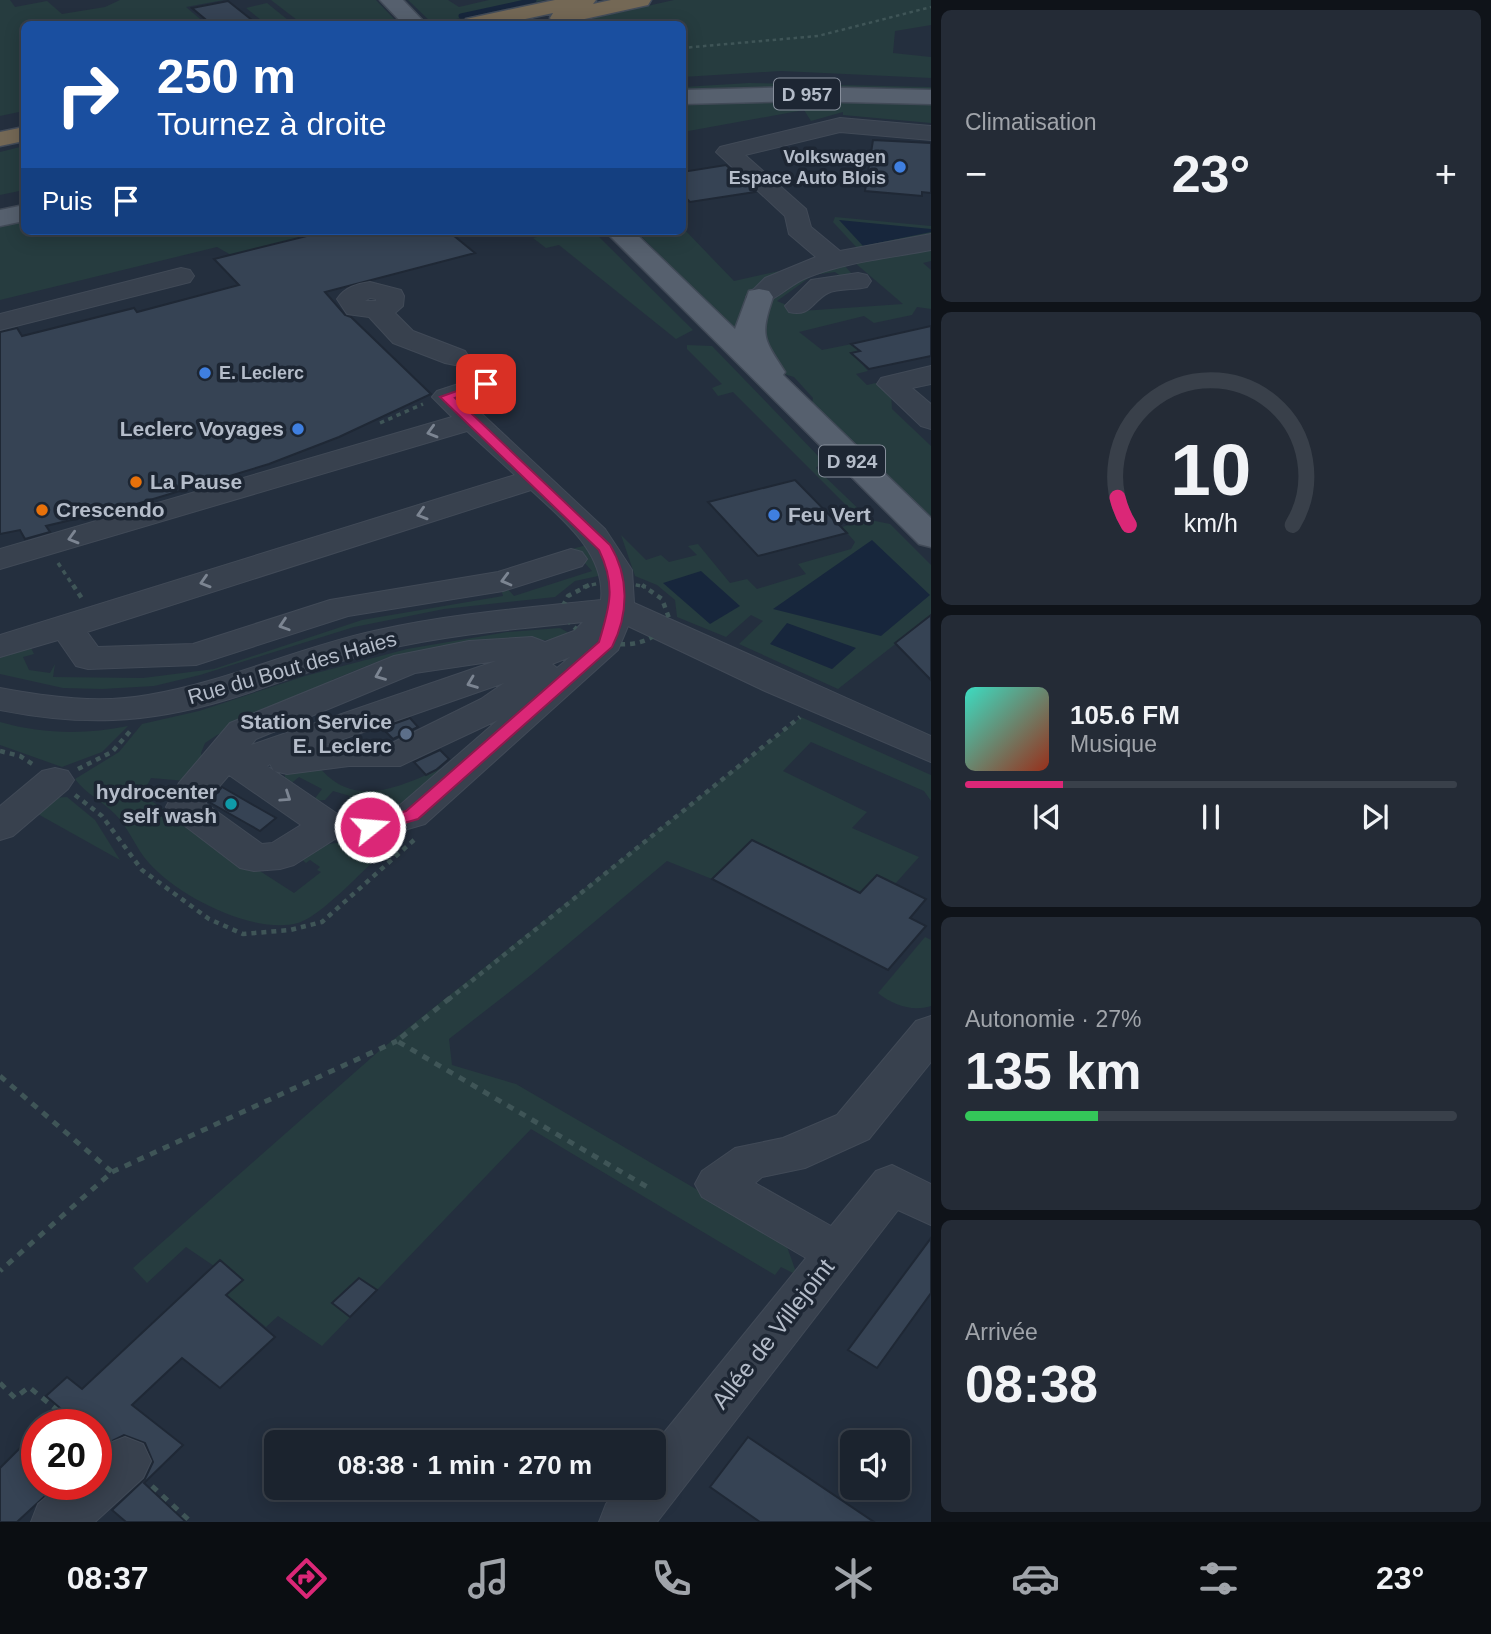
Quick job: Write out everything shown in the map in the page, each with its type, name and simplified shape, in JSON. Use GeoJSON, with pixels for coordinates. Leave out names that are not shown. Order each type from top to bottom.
{"type":"FeatureCollection","features":[{"type":"Feature","properties":{"kind":"highway"},"geometry":{"type":"LineString","coordinates":[[488,21],[585,0]]}},
{"type":"Feature","properties":{"kind":"highway"},"geometry":{"type":"LineString","coordinates":[[545,21],[640,0]]}},
{"type":"Feature","properties":{"kind":"highway"},"geometry":{"type":"LineString","coordinates":[[0,125],[21,121]]}},
{"type":"Feature","properties":{"kind":"highway"},"geometry":{"type":"LineString","coordinates":[[0,139],[21,135]]}},
{"type":"Feature","properties":{"kind":"main road"},"geometry":{"type":"LineString","coordinates":[[391,0],[412,21]]}},
{"type":"Feature","properties":{"kind":"main road","name":"D 957"},"geometry":{"type":"LineString","coordinates":[[686,83],[796,80],[931,83]]}},
{"type":"Feature","properties":{"kind":"main road","name":"D 957"},"geometry":{"type":"LineString","coordinates":[[686,97],[788,94],[931,97]]}},
{"type":"Feature","properties":{"kind":"main road"},"geometry":{"type":"LineString","coordinates":[[0,200],[21,196]]}},
{"type":"Feature","properties":{"kind":"main road"},"geometry":{"type":"LineString","coordinates":[[0,218],[21,214]]}},
{"type":"Feature","properties":{"kind":"main road","name":"D 924"},"geometry":{"type":"LineString","coordinates":[[622,235],[931,537]]}},
{"type":"Feature","properties":{"kind":"main road"},"geometry":{"type":"LineString","coordinates":[[760,298],[749,326],[753,345],[769,367],[772,384]]}},
{"type":"Feature","properties":{"kind":"street"},"geometry":{"type":"LineString","coordinates":[[799,306],[820,286],[856,282],[860,279],[859,273],[799,229],[797,214],[728,152],[840,125],[931,133]]}},
{"type":"Feature","properties":{"kind":"street"},"geometry":{"type":"LineString","coordinates":[[760,298],[785,277],[807,268],[931,242]]}},
{"type":"Feature","properties":{"kind":"street"},"geometry":{"type":"LineString","coordinates":[[0,322],[181,276]]}},
{"type":"Feature","properties":{"kind":"street"},"geometry":{"type":"LineString","coordinates":[[377,310],[403,337],[455,357]]}},
{"type":"Feature","properties":{"kind":"street"},"geometry":{"type":"LineString","coordinates":[[930,376],[891,384],[931,420]]}},
{"type":"Feature","properties":{"kind":"street"},"geometry":{"type":"LineString","coordinates":[[0,559],[473,420],[605,548],[625,595],[819,702],[931,750]]}},
{"type":"Feature","properties":{"kind":"street"},"geometry":{"type":"LineString","coordinates":[[4,637],[66,627],[533,479]]}},
{"type":"Feature","properties":{"kind":"street"},"geometry":{"type":"LineString","coordinates":[[66,627],[88,658],[148,658],[196,653],[342,607],[503,581],[571,559]]}},
{"type":"Feature","properties":{"kind":"street"},"geometry":{"type":"LineString","coordinates":[[328,826],[280,856],[254,858],[185,807],[188,795],[227,763],[256,756],[461,687],[591,636],[625,595]]}},
{"type":"Feature","properties":{"kind":"street"},"geometry":{"type":"LineString","coordinates":[[227,763],[328,826],[370,827],[412,815],[606,643],[625,595]]}},
{"type":"Feature","properties":{"kind":"street","name":"Rue du Bout des Haies"},"geometry":{"type":"LineString","coordinates":[[0,699],[86,711],[156,705],[215,692],[309,659],[375,641],[625,595]]}},
{"type":"Feature","properties":{"kind":"street"},"geometry":{"type":"LineString","coordinates":[[0,827],[55,780]]}},
{"type":"Feature","properties":{"kind":"street"},"geometry":{"type":"LineString","coordinates":[[838,1253],[718,1184],[751,1161],[789,1155],[853,1126],[931,1032]]}},
{"type":"Feature","properties":{"kind":"street","name":"Allée de Villejoint"},"geometry":{"type":"LineString","coordinates":[[666,1470],[838,1253],[911,1195]]}},
{"type":"Feature","properties":{"kind":"street"},"geometry":{"type":"LineString","coordinates":[[57,1522],[125,1461]]}},
{"type":"Feature","properties":{"kind":"street","name":"Allée de Villejoint"},"geometry":{"type":"LineString","coordinates":[[625,1522],[642,1500]]}},
{"type":"Feature","properties":{"kind":"lane"},"geometry":{"type":"LineString","coordinates":[[473,420],[447,397],[486,384]]}},
{"type":"Feature","properties":{"kind":"path"},"geometry":{"type":"LineString","coordinates":[[686,48],[818,36],[931,7]]}},
{"type":"Feature","properties":{"kind":"path"},"geometry":{"type":"LineString","coordinates":[[625,595],[650,587],[667,605],[669,618]]}},
{"type":"Feature","properties":{"kind":"path"},"geometry":{"type":"LineString","coordinates":[[0,1270],[112,1172],[397,1041],[819,702]]}},
{"type":"Feature","properties":{"kind":"path"},"geometry":{"type":"LineString","coordinates":[[55,780],[112,752],[137,723]]}},
{"type":"Feature","properties":{"kind":"path"},"geometry":{"type":"LineString","coordinates":[[397,1041],[649,1188]]}},
{"type":"Feature","properties":{"kind":"path"},"geometry":{"type":"LineString","coordinates":[[0,1076],[112,1172]]}},
{"type":"Feature","properties":{"kind":"path"},"geometry":{"type":"LineString","coordinates":[[0,1383],[15,1398],[29,1387],[56,1409]]}},
{"type":"Feature","properties":{"kind":"green space"},"geometry":{"type":"Polygon","coordinates":[[[0,0],[10,0],[15,7],[47,1],[62,14],[105,7],[120,0],[224,0],[186,7],[202,21],[21,21],[21,112],[0,116],[0,0]]]}},
{"type":"Feature","properties":{"kind":"green space"},"geometry":{"type":"Polygon","coordinates":[[[271,0],[376,0],[396,21],[298,21],[271,0]]]}},
{"type":"Feature","properties":{"kind":"green space"},"geometry":{"type":"Polygon","coordinates":[[[408,0],[448,0],[459,7],[489,0],[545,0],[447,21],[430,21],[408,0]]]}},
{"type":"Feature","properties":{"kind":"green space"},"geometry":{"type":"Polygon","coordinates":[[[674,0],[931,0],[931,25],[895,31],[893,53],[931,57],[931,78],[781,71],[686,77],[686,21],[580,21],[674,0]]]}},
{"type":"Feature","properties":{"kind":"green space"},"geometry":{"type":"Polygon","coordinates":[[[267,3],[288,20],[262,21],[246,8],[267,3]]]}},
{"type":"Feature","properties":{"kind":"green space"},"geometry":{"type":"Polygon","coordinates":[[[749,83],[931,87],[931,93],[686,93],[686,87],[749,83]]]}},
{"type":"Feature","properties":{"kind":"green space"},"geometry":{"type":"Polygon","coordinates":[[[785,98],[931,103],[931,123],[843,115],[843,112],[811,121],[804,110],[686,131],[686,102],[785,98]]]}},
{"type":"Feature","properties":{"kind":"green space"},"geometry":{"type":"Polygon","coordinates":[[[21,147],[21,191],[0,195],[0,152],[21,147]]]}},
{"type":"Feature","properties":{"kind":"green space"},"geometry":{"type":"Polygon","coordinates":[[[835,217],[931,226],[931,235],[859,250],[833,222],[835,217]]]}},
{"type":"Feature","properties":{"kind":"green space"},"geometry":{"type":"Polygon","coordinates":[[[21,219],[21,235],[311,235],[231,255],[217,247],[0,300],[0,223],[21,219]]]}},
{"type":"Feature","properties":{"kind":"green space"},"geometry":{"type":"Polygon","coordinates":[[[686,231],[734,281],[779,271],[764,281],[745,341],[640,235],[686,235],[686,231]]]}},
{"type":"Feature","properties":{"kind":"green space"},"geometry":{"type":"Polygon","coordinates":[[[545,235],[597,235],[693,330],[676,339],[559,245],[546,248],[533,238],[545,235]]]}},
{"type":"Feature","properties":{"kind":"green space"},"geometry":{"type":"Polygon","coordinates":[[[931,246],[931,261],[923,263],[931,270],[931,309],[917,307],[912,315],[874,323],[864,316],[799,332],[822,350],[852,344],[860,351],[852,353],[868,371],[856,374],[867,385],[880,382],[891,394],[892,409],[931,446],[931,521],[812,404],[813,398],[794,377],[784,374],[764,345],[767,304],[778,291],[799,279],[844,265],[852,274],[845,279],[835,272],[813,275],[777,301],[801,311],[903,304],[854,262],[931,246]]]}},
{"type":"Feature","properties":{"kind":"green space"},"geometry":{"type":"Polygon","coordinates":[[[687,345],[712,346],[823,461],[816,468],[870,520],[890,524],[931,565],[931,616],[838,689],[739,644],[763,621],[751,615],[726,637],[677,617],[675,600],[657,585],[635,576],[621,535],[646,560],[661,555],[669,562],[697,555],[688,546],[698,544],[730,583],[747,579],[757,589],[806,574],[798,564],[851,549],[855,542],[842,527],[862,521],[733,392],[718,396],[712,388],[722,384],[687,349],[687,345]],[[771,644],[832,669],[855,648],[771,644]]]}},
{"type":"Feature","properties":{"kind":"green space"},"geometry":{"type":"Polygon","coordinates":[[[590,544],[603,575],[575,581],[555,597],[444,609],[354,627],[200,675],[154,686],[63,688],[0,674],[0,650],[29,644],[34,654],[23,657],[29,670],[50,673],[55,664],[53,677],[143,678],[214,669],[362,620],[503,596],[501,589],[506,587],[514,596],[592,571],[572,549],[590,544]]]}},
{"type":"Feature","properties":{"kind":"green space"},"geometry":{"type":"Polygon","coordinates":[[[560,628],[569,633],[562,639],[440,646],[406,659],[389,657],[332,680],[329,690],[217,735],[205,743],[201,753],[203,761],[186,781],[151,778],[142,795],[294,893],[321,872],[317,870],[320,867],[310,860],[306,863],[300,858],[313,851],[344,842],[372,845],[396,839],[334,899],[298,923],[280,925],[239,918],[197,900],[178,888],[149,863],[115,814],[75,779],[119,752],[142,724],[199,711],[305,676],[407,649],[507,632],[560,628]]]}},
{"type":"Feature","properties":{"kind":"green space"},"geometry":{"type":"Polygon","coordinates":[[[801,717],[931,775],[931,801],[924,791],[811,742],[783,771],[867,812],[852,828],[919,857],[895,884],[877,875],[860,893],[752,840],[712,879],[667,861],[531,975],[449,1039],[452,1065],[516,1084],[785,1241],[797,1275],[781,1267],[775,1275],[531,1129],[377,1290],[359,1278],[332,1303],[350,1317],[322,1346],[278,1316],[266,1327],[227,1295],[243,1280],[220,1260],[214,1266],[186,1247],[147,1283],[133,1268],[379,1051],[801,717]]]}},
{"type":"Feature","properties":{"kind":"green space"},"geometry":{"type":"Polygon","coordinates":[[[0,722],[64,732],[128,726],[102,752],[62,767],[0,745],[0,722]]]}},
{"type":"Feature","properties":{"kind":"green space"},"geometry":{"type":"Polygon","coordinates":[[[316,763],[331,779],[347,788],[364,791],[399,786],[453,763],[415,802],[361,817],[355,809],[345,808],[350,796],[333,791],[325,800],[313,801],[322,789],[299,777],[284,789],[273,778],[285,777],[285,768],[316,763]]]}},
{"type":"Feature","properties":{"kind":"green space"},"geometry":{"type":"Polygon","coordinates":[[[67,797],[95,820],[120,860],[36,813],[53,798],[67,797]]]}},
{"type":"Feature","properties":{"kind":"green space"},"geometry":{"type":"Polygon","coordinates":[[[925,937],[931,940],[931,1006],[903,1006],[878,993],[925,937]]]}},
{"type":"Feature","properties":{"kind":"water"},"geometry":{"type":"Polygon","coordinates":[[[839,220],[931,229],[931,232],[863,246],[839,220]]]}},
{"type":"Feature","properties":{"kind":"water"},"geometry":{"type":"Polygon","coordinates":[[[872,540],[930,595],[881,636],[773,609],[872,540]]]}},
{"type":"Feature","properties":{"kind":"water"},"geometry":{"type":"Polygon","coordinates":[[[701,571],[740,606],[710,624],[663,583],[701,571]]]}},
{"type":"Feature","properties":{"kind":"water"},"geometry":{"type":"Polygon","coordinates":[[[787,623],[856,648],[832,669],[770,644],[787,623]]]}},
{"type":"Feature","properties":{"kind":"building"},"geometry":{"type":"Polygon","coordinates":[[[228,1],[253,21],[207,21],[192,8],[228,1]]]}},
{"type":"Feature","properties":{"kind":"building","name":"Volkswagen Espace Auto Blois"},"geometry":{"type":"Polygon","coordinates":[[[873,140],[931,143],[931,193],[922,192],[922,196],[865,191],[873,140]]]}},
{"type":"Feature","properties":{"kind":"building"},"geometry":{"type":"Polygon","coordinates":[[[726,165],[755,192],[690,202],[686,198],[686,171],[726,165]]]}},
{"type":"Feature","properties":{"kind":"building","name":"E. Leclerc"},"geometry":{"type":"Polygon","coordinates":[[[311,235],[453,235],[475,253],[325,292],[345,315],[351,317],[431,394],[339,437],[269,464],[130,506],[46,526],[50,532],[25,539],[20,530],[0,534],[0,332],[17,328],[22,336],[134,308],[137,312],[239,285],[214,259],[311,235]]]}},
{"type":"Feature","properties":{"kind":"building"},"geometry":{"type":"Polygon","coordinates":[[[931,326],[931,356],[869,369],[851,353],[860,351],[851,344],[931,326]]]}},
{"type":"Feature","properties":{"kind":"building","name":"Feu Vert"},"geometry":{"type":"Polygon","coordinates":[[[795,480],[847,533],[758,556],[708,502],[795,480]]]}},
{"type":"Feature","properties":{"kind":"building"},"geometry":{"type":"Polygon","coordinates":[[[931,615],[931,680],[895,643],[931,615]]]}},
{"type":"Feature","properties":{"kind":"building"},"geometry":{"type":"Polygon","coordinates":[[[410,718],[418,727],[393,739],[382,728],[410,718]]]}},
{"type":"Feature","properties":{"kind":"building"},"geometry":{"type":"Polygon","coordinates":[[[440,750],[449,759],[426,775],[414,762],[440,750]]]}},
{"type":"Feature","properties":{"kind":"building","name":"hydrocenter self wash"},"geometry":{"type":"Polygon","coordinates":[[[222,787],[276,818],[260,831],[209,802],[222,787]]]}},
{"type":"Feature","properties":{"kind":"building"},"geometry":{"type":"Polygon","coordinates":[[[752,840],[860,893],[877,875],[926,899],[910,918],[926,926],[888,970],[712,879],[752,840]]]}},
{"type":"Feature","properties":{"kind":"building"},"geometry":{"type":"Polygon","coordinates":[[[931,1238],[931,1293],[877,1368],[848,1350],[931,1238]]]}},
{"type":"Feature","properties":{"kind":"building"},"geometry":{"type":"Polygon","coordinates":[[[220,1260],[243,1280],[226,1295],[275,1337],[220,1388],[182,1358],[132,1405],[183,1445],[144,1483],[186,1522],[126,1522],[112,1510],[145,1479],[153,1462],[145,1443],[124,1435],[112,1441],[112,1409],[59,1409],[46,1396],[67,1377],[82,1389],[220,1260]]]}},
{"type":"Feature","properties":{"kind":"building"},"geometry":{"type":"Polygon","coordinates":[[[359,1278],[377,1290],[350,1317],[332,1303],[359,1278]]]}},
{"type":"Feature","properties":{"kind":"building"},"geometry":{"type":"Polygon","coordinates":[[[748,1437],[874,1522],[760,1522],[710,1487],[748,1437]]]}},
{"type":"Feature","properties":{"kind":"building"},"geometry":{"type":"Polygon","coordinates":[[[21,1447],[21,1500],[41,1500],[17,1522],[0,1522],[0,1468],[21,1447]]]}},
{"type":"Feature","properties":{"kind":"waterway"},"geometry":{"type":"LineString","coordinates":[[461,16],[534,0]]}},
{"type":"Feature","properties":{"kind":"place","name":"Volkswagen Espace Auto Blois"},"geometry":{"type":"Point","coordinates":[900,167]}},
{"type":"Feature","properties":{"kind":"place","name":"E. Leclerc"},"geometry":{"type":"Point","coordinates":[205,373]}},
{"type":"Feature","properties":{"kind":"place","name":"Leclerc Voyages"},"geometry":{"type":"Point","coordinates":[298,429]}},
{"type":"Feature","properties":{"kind":"place","name":"La Pause"},"geometry":{"type":"Point","coordinates":[136,482]}},
{"type":"Feature","properties":{"kind":"place","name":"Crescendo"},"geometry":{"type":"Point","coordinates":[42,510]}},
{"type":"Feature","properties":{"kind":"place","name":"Feu Vert"},"geometry":{"type":"Point","coordinates":[774,515]}},
{"type":"Feature","properties":{"kind":"place","name":"Station Service E. Leclerc"},"geometry":{"type":"Point","coordinates":[406,734]}},
{"type":"Feature","properties":{"kind":"place","name":"hydrocenter self wash"},"geometry":{"type":"Point","coordinates":[231,804]}},
{"type":"Feature","properties":{"kind":"route"},"geometry":{"type":"LineString","coordinates":[[370,827],[412,815],[606,643],[617,608],[617,573],[605,548],[447,397],[486,384]]}}]}
